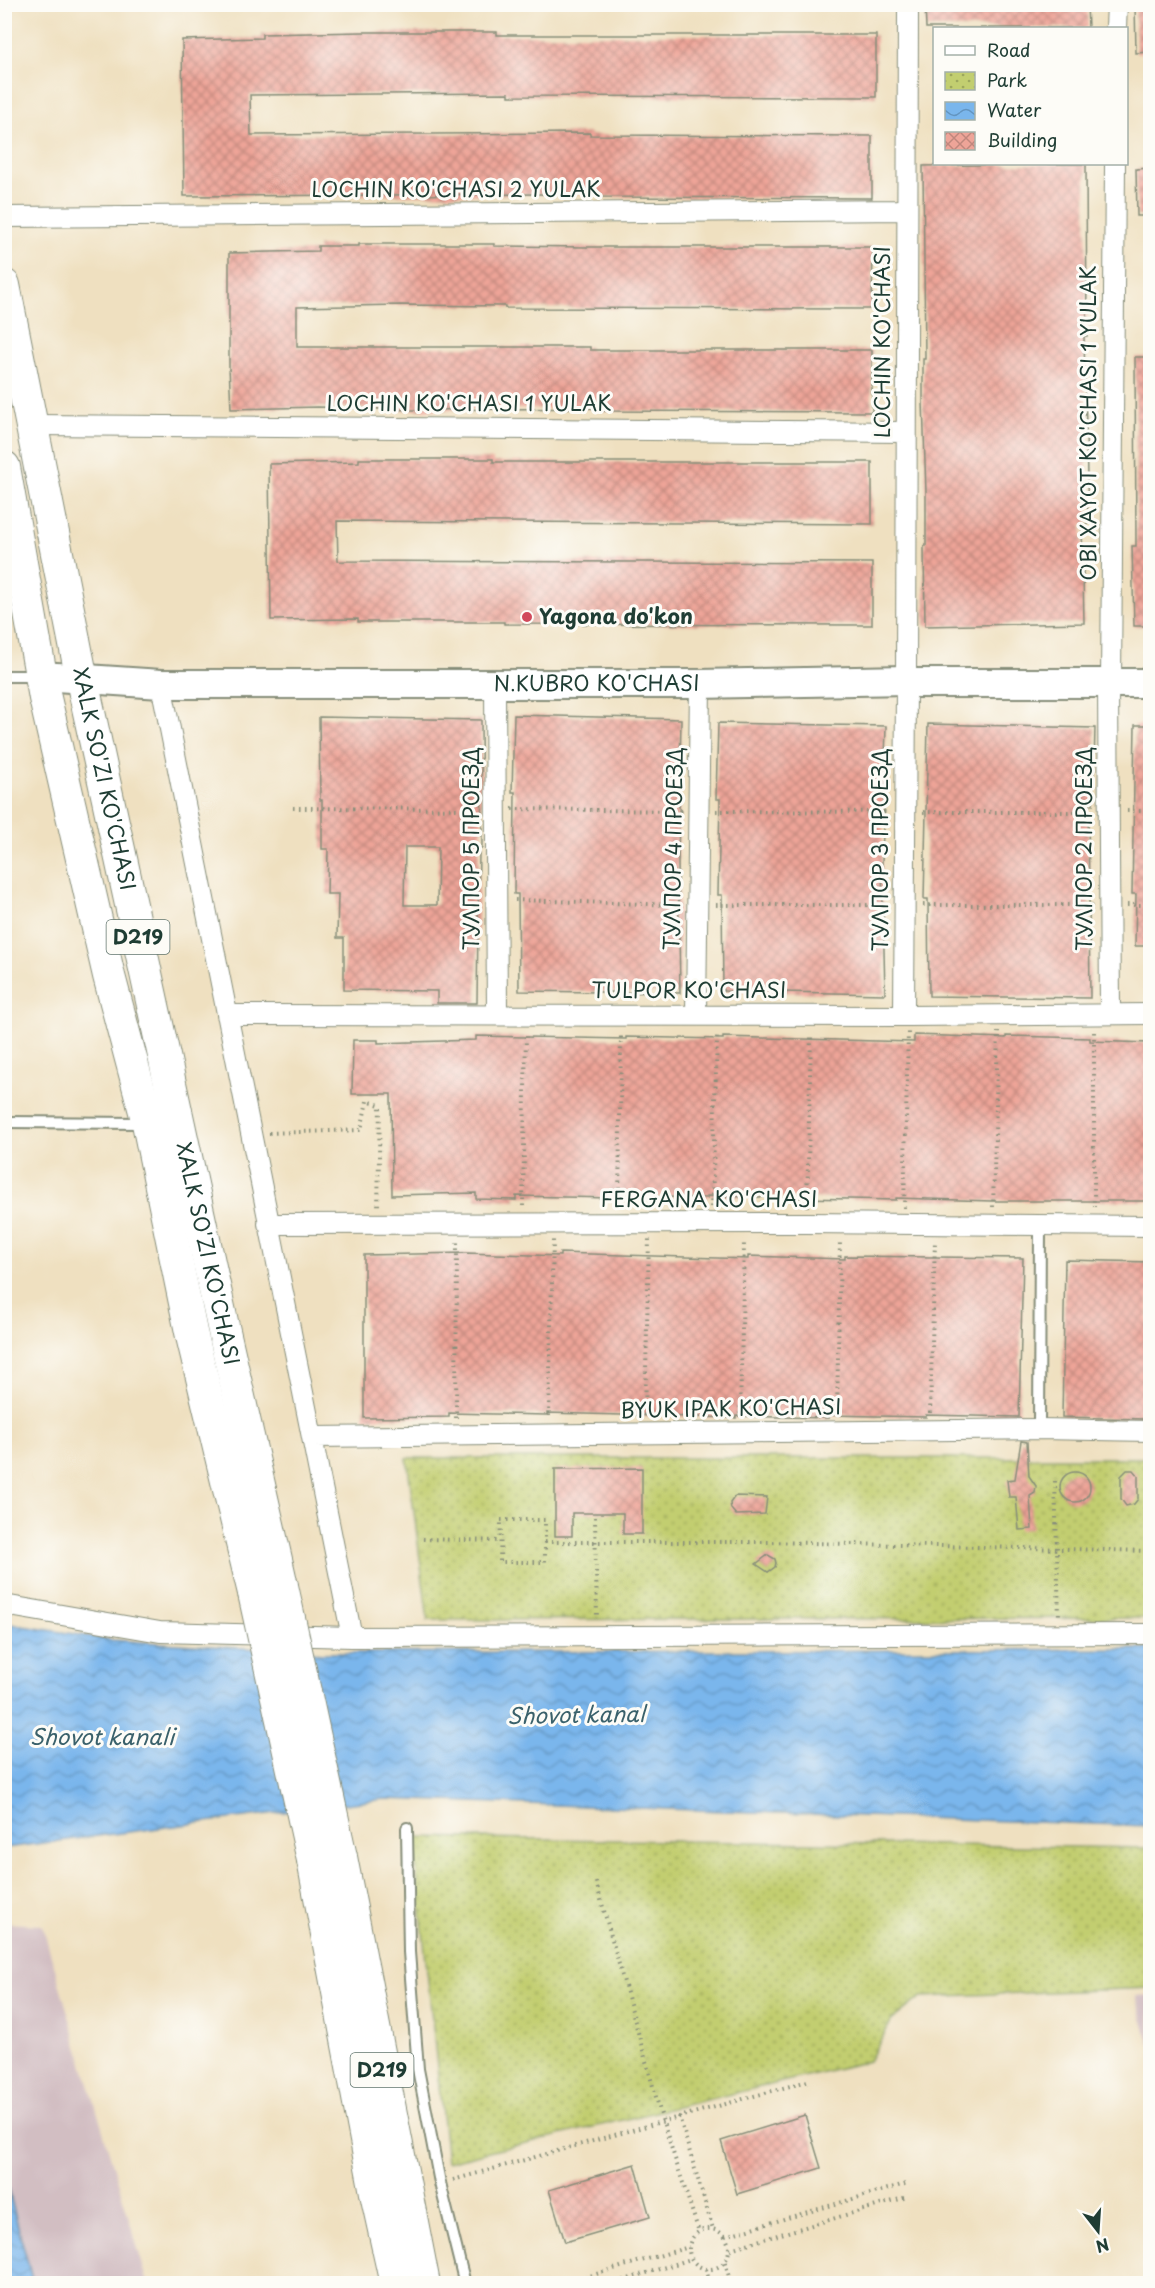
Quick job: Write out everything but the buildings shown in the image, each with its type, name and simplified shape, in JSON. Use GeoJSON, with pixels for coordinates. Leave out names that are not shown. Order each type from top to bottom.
{"type":"FeatureCollection","features":[{"type":"Feature","properties":{"kind":"main road","name":"XALK SO'ZI KO'CHASI"},"geometry":{"type":"LineString","coordinates":[[4,285],[82,680],[224,1331],[268,1589]]}},
{"type":"Feature","properties":{"kind":"main road","name":"XALK SO'ZI KO'CHASI"},"geometry":{"type":"LineString","coordinates":[[4,467],[41,676],[109,976],[148,1123],[191,1332],[268,1589]]}},
{"type":"Feature","properties":{"kind":"main road","name":"D219"},"geometry":{"type":"LineString","coordinates":[[268,1589],[424,2283]]}},
{"type":"Feature","properties":{"kind":"main road","name":"D219"},"geometry":{"type":"LineString","coordinates":[[327,1858],[377,2198],[396,2283]]}},
{"type":"Feature","properties":{"kind":"street","name":"LOCHIN KO'CHASI"},"geometry":{"type":"LineString","coordinates":[[906,682],[908,4]]}},
{"type":"Feature","properties":{"kind":"street"},"geometry":{"type":"LineString","coordinates":[[1116,4],[1116,27]]}},
{"type":"Feature","properties":{"kind":"street","name":"OBI XAYOT KO'CHASI 1 YULAK"},"geometry":{"type":"LineString","coordinates":[[1109,683],[1115,165]]}},
{"type":"Feature","properties":{"kind":"street","name":"LOCHIN KO'CHASI 2 YULAK"},"geometry":{"type":"LineString","coordinates":[[4,217],[907,210]]}},
{"type":"Feature","properties":{"kind":"street","name":"LOCHIN KO'CHASI 1 YULAK"},"geometry":{"type":"LineString","coordinates":[[32,424],[906,432]]}},
{"type":"Feature","properties":{"kind":"street","name":"N.KUBRO KO'CHASI"},"geometry":{"type":"LineString","coordinates":[[41,676],[161,684],[1150,683]]}},
{"type":"Feature","properties":{"kind":"street","name":"ТУЛПОР 3 ПРОЕЗД"},"geometry":{"type":"LineString","coordinates":[[906,682],[906,1016]]}},
{"type":"Feature","properties":{"kind":"street","name":"ТУЛПОР 5 ПРОЕЗД"},"geometry":{"type":"LineString","coordinates":[[495,683],[497,1014]]}},
{"type":"Feature","properties":{"kind":"street","name":"ТУЛПОР 2 ПРОЕЗД"},"geometry":{"type":"LineString","coordinates":[[1102,1014],[1109,904],[1109,683]]}},
{"type":"Feature","properties":{"kind":"street"},"geometry":{"type":"LineString","coordinates":[[161,684],[352,1636]]}},
{"type":"Feature","properties":{"kind":"street","name":"ТУЛПОР 4 ПРОЕЗД"},"geometry":{"type":"LineString","coordinates":[[696,1015],[700,684]]}},
{"type":"Feature","properties":{"kind":"street","name":"TULPOR KO'CHASI"},"geometry":{"type":"LineString","coordinates":[[227,1015],[1150,1014]]}},
{"type":"Feature","properties":{"kind":"street","name":"FERGANA KO'CHASI"},"geometry":{"type":"LineString","coordinates":[[268,1224],[840,1223],[1040,1227],[1150,1226]]}},
{"type":"Feature","properties":{"kind":"street","name":"BYUK IPAK KO'CHASI"},"geometry":{"type":"LineString","coordinates":[[313,1437],[1039,1429],[1150,1431]]}},
{"type":"Feature","properties":{"kind":"street"},"geometry":{"type":"LineString","coordinates":[[4,1605],[160,1632],[352,1636],[1150,1634]]}},
{"type":"Feature","properties":{"kind":"lane"},"geometry":{"type":"LineString","coordinates":[[4,676],[41,676]]}},
{"type":"Feature","properties":{"kind":"lane"},"geometry":{"type":"LineString","coordinates":[[4,1122],[148,1123]]}},
{"type":"Feature","properties":{"kind":"lane"},"geometry":{"type":"LineString","coordinates":[[1039,1429],[1040,1227]]}},
{"type":"Feature","properties":{"kind":"lane"},"geometry":{"type":"LineString","coordinates":[[407,1828],[409,1952],[418,2068],[440,2183],[465,2283]]}},
{"type":"Feature","properties":{"kind":"path"},"geometry":{"type":"LineString","coordinates":[[293,808],[1150,812]]}},
{"type":"Feature","properties":{"kind":"path"},"geometry":{"type":"LineString","coordinates":[[496,900],[698,905],[1150,905]]}},
{"type":"Feature","properties":{"kind":"path"},"geometry":{"type":"LineString","coordinates":[[523,1223],[527,1014]]}},
{"type":"Feature","properties":{"kind":"path"},"geometry":{"type":"LineString","coordinates":[[618,1224],[621,1014]]}},
{"type":"Feature","properties":{"kind":"path"},"geometry":{"type":"LineString","coordinates":[[711,1223],[718,1014]]}},
{"type":"Feature","properties":{"kind":"path"},"geometry":{"type":"LineString","coordinates":[[1094,1226],[1102,1014]]}},
{"type":"Feature","properties":{"kind":"path"},"geometry":{"type":"LineString","coordinates":[[807,1223],[812,1015]]}},
{"type":"Feature","properties":{"kind":"path"},"geometry":{"type":"LineString","coordinates":[[993,1226],[999,1015]]}},
{"type":"Feature","properties":{"kind":"path"},"geometry":{"type":"LineString","coordinates":[[904,1224],[906,1016]]}},
{"type":"Feature","properties":{"kind":"path"},"geometry":{"type":"LineString","coordinates":[[250,1134],[361,1130],[367,1101],[380,1105],[377,1223]]}},
{"type":"Feature","properties":{"kind":"path"},"geometry":{"type":"LineString","coordinates":[[456,1436],[457,1223]]}},
{"type":"Feature","properties":{"kind":"path"},"geometry":{"type":"LineString","coordinates":[[645,1434],[649,1223]]}},
{"type":"Feature","properties":{"kind":"path"},"geometry":{"type":"LineString","coordinates":[[739,1433],[744,1223]]}},
{"type":"Feature","properties":{"kind":"path"},"geometry":{"type":"LineString","coordinates":[[836,1432],[840,1223]]}},
{"type":"Feature","properties":{"kind":"path"},"geometry":{"type":"LineString","coordinates":[[549,1435],[554,1225]]}},
{"type":"Feature","properties":{"kind":"path"},"geometry":{"type":"LineString","coordinates":[[930,1430],[935,1225]]}},
{"type":"Feature","properties":{"kind":"path"},"geometry":{"type":"LineString","coordinates":[[1055,1481],[1060,1634]]}},
{"type":"Feature","properties":{"kind":"path"},"geometry":{"type":"LineString","coordinates":[[595,1517],[598,1636]]}},
{"type":"Feature","properties":{"kind":"path"},"geometry":{"type":"LineString","coordinates":[[501,1520],[545,1520],[545,1562],[500,1562],[501,1541],[501,1520]]}},
{"type":"Feature","properties":{"kind":"path"},"geometry":{"type":"LineString","coordinates":[[423,1539],[501,1541]]}},
{"type":"Feature","properties":{"kind":"path"},"geometry":{"type":"LineString","coordinates":[[545,1542],[768,1542],[1150,1551]]}},
{"type":"Feature","properties":{"kind":"path"},"geometry":{"type":"LineString","coordinates":[[597,1882],[663,2122],[699,2232]]}},
{"type":"Feature","properties":{"kind":"path"},"geometry":{"type":"LineString","coordinates":[[440,2183],[808,2081]]}},
{"type":"Feature","properties":{"kind":"path"},"geometry":{"type":"LineString","coordinates":[[679,2116],[713,2229]]}},
{"type":"Feature","properties":{"kind":"path"},"geometry":{"type":"LineString","coordinates":[[725,2236],[905,2184]]}},
{"type":"Feature","properties":{"kind":"path"},"geometry":{"type":"LineString","coordinates":[[730,2249],[908,2197]]}},
{"type":"Feature","properties":{"kind":"path"},"geometry":{"type":"LineString","coordinates":[[713,2229],[725,2236],[730,2249],[725,2262],[720,2267],[700,2268],[691,2259],[689,2247],[694,2235],[713,2229]]}},
{"type":"Feature","properties":{"kind":"path"},"geometry":{"type":"LineString","coordinates":[[562,2283],[689,2247]]}},
{"type":"Feature","properties":{"kind":"path"},"geometry":{"type":"LineString","coordinates":[[612,2283],[691,2259]]}},
{"type":"Feature","properties":{"kind":"path"},"geometry":{"type":"LineString","coordinates":[[725,2262],[731,2283]]}},
{"type":"Feature","properties":{"kind":"path"},"geometry":{"type":"LineString","coordinates":[[706,2269],[711,2283]]}},
{"type":"Feature","properties":{"kind":"shaded area"},"geometry":{"type":"Polygon","coordinates":[[[4,1923],[42,1925],[148,2283],[5,2283],[4,1923]]]}},
{"type":"Feature","properties":{"kind":"shaded area"},"geometry":{"type":"Polygon","coordinates":[[[1150,1995],[1150,2046],[1136,1996],[1150,1995]]]}},
{"type":"Feature","properties":{"kind":"green space"},"geometry":{"type":"Polygon","coordinates":[[[407,1458],[1150,1458],[1150,1618],[428,1620],[407,1458]]]}},
{"type":"Feature","properties":{"kind":"green space"},"geometry":{"type":"Polygon","coordinates":[[[413,1837],[1150,1848],[1150,1988],[921,1997],[892,2020],[869,2061],[447,2162],[413,1837]]]}},
{"type":"Feature","properties":{"kind":"water","name":"Shovot kanali"},"geometry":{"type":"Polygon","coordinates":[[[4,1623],[112,1640],[325,1653],[1150,1649],[1150,1826],[384,1799],[5,1848],[4,1623]]]}},
{"type":"Feature","properties":{"kind":"water"},"geometry":{"type":"Polygon","coordinates":[[[5,2177],[33,2283],[5,2283],[5,2177]]]}},
{"type":"Feature","properties":{"kind":"place","name":"Yagona do'kon"},"geometry":{"type":"Point","coordinates":[527,617]}},
{"type":"Feature","properties":{"kind":"water label","name":"Shovot kanal"},"geometry":{"type":"Point","coordinates":[576,1715]}}]}
